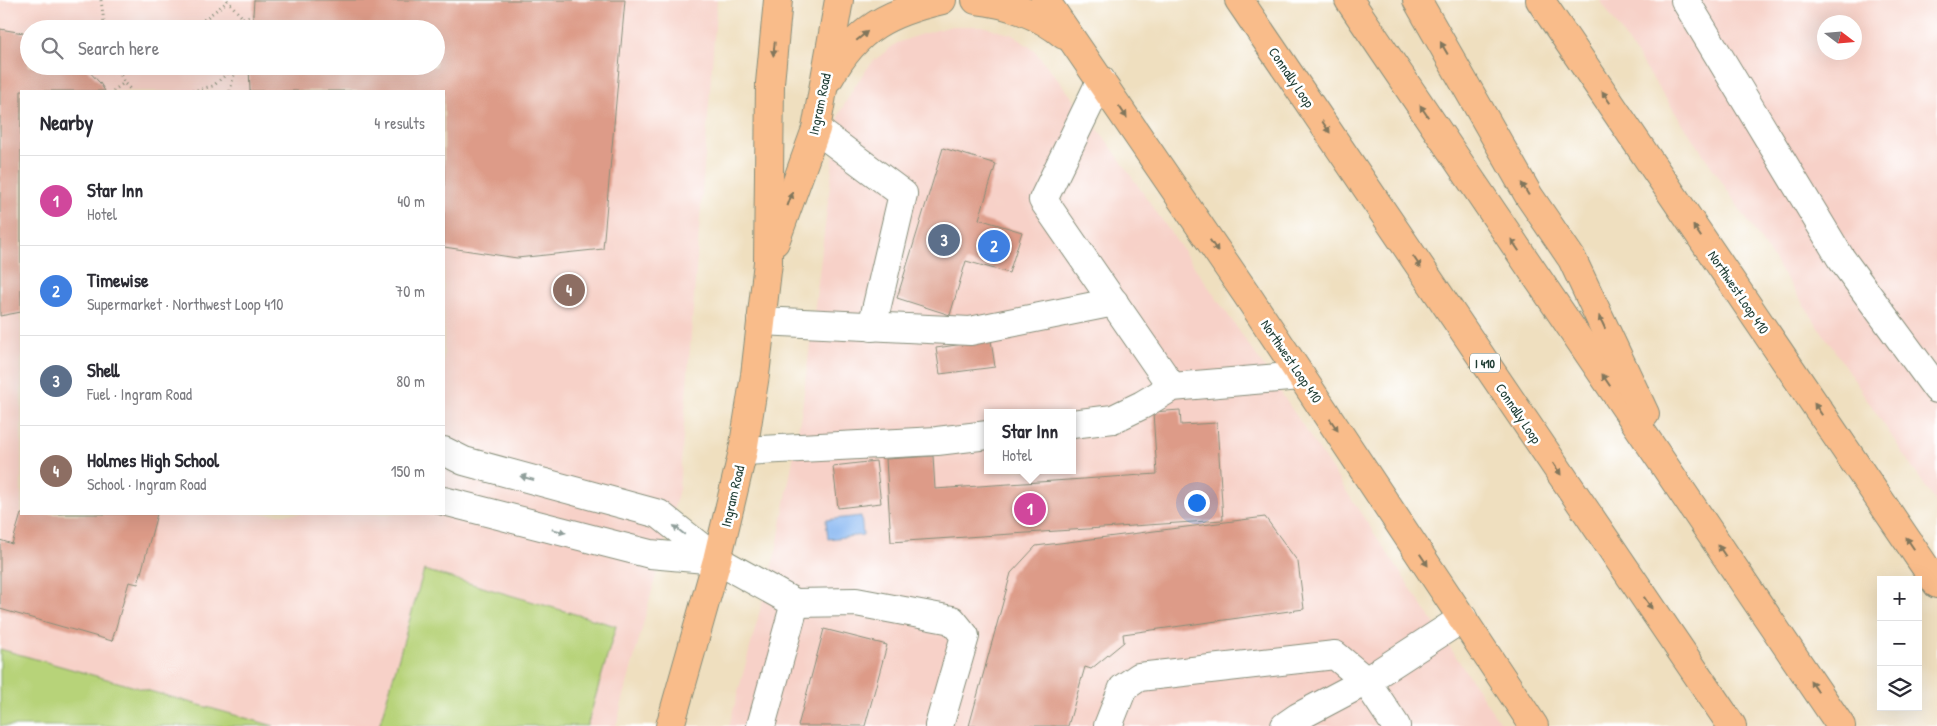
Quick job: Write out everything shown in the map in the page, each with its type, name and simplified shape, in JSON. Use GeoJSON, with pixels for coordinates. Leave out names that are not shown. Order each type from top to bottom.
{"type":"FeatureCollection","features":[{"type":"Feature","properties":{"kind":"main road","name":"Ingram Road"},"geometry":{"type":"LineString","coordinates":[[670,726],[717,560],[742,451],[755,375],[768,262],[770,83],[778,0]]}},
{"type":"Feature","properties":{"kind":"main road","name":"Ingram Road"},"geometry":{"type":"LineString","coordinates":[[768,262],[816,129],[839,0]]}},
{"type":"Feature","properties":{"kind":"main road"},"geometry":{"type":"LineString","coordinates":[[823,89],[841,59],[859,38],[892,15],[913,6],[942,0]]}},
{"type":"Feature","properties":{"kind":"main road"},"geometry":{"type":"LineString","coordinates":[[976,0],[1012,8],[1043,20],[1055,28],[1081,52]]}},
{"type":"Feature","properties":{"kind":"main road","name":"Northwest Loop 410"},"geometry":{"type":"LineString","coordinates":[[1045,0],[1301,376],[1534,726]]}},
{"type":"Feature","properties":{"kind":"main road","name":"Connally Loop"},"geometry":{"type":"LineString","coordinates":[[1239,0],[1732,726]]}},
{"type":"Feature","properties":{"kind":"main road"},"geometry":{"type":"LineString","coordinates":[[1349,0],[1841,726]]}},
{"type":"Feature","properties":{"kind":"main road"},"geometry":{"type":"LineString","coordinates":[[1417,0],[1530,196],[1572,259],[1683,493]]}},
{"type":"Feature","properties":{"kind":"main road","name":"Northwest Loop 410"},"geometry":{"type":"LineString","coordinates":[[1540,0],[1937,584]]}},
{"type":"Feature","properties":{"kind":"lane"},"geometry":{"type":"LineString","coordinates":[[1685,0],[1840,257],[1937,389]]}},
{"type":"Feature","properties":{"kind":"lane"},"geometry":{"type":"LineString","coordinates":[[1101,80],[1043,200],[1172,387]]}},
{"type":"Feature","properties":{"kind":"lane"},"geometry":{"type":"LineString","coordinates":[[816,129],[903,194],[872,327]]}},
{"type":"Feature","properties":{"kind":"lane"},"geometry":{"type":"LineString","coordinates":[[761,321],[970,331],[1114,302]]}},
{"type":"Feature","properties":{"kind":"lane"},"geometry":{"type":"LineString","coordinates":[[1076,424],[1113,419],[1142,405],[1172,387],[1301,376]]}},
{"type":"Feature","properties":{"kind":"lane"},"geometry":{"type":"LineString","coordinates":[[742,451],[938,441],[984,435]]}},
{"type":"Feature","properties":{"kind":"lane"},"geometry":{"type":"LineString","coordinates":[[445,451],[464,460],[659,514],[717,560],[795,603],[856,602],[952,620],[964,636],[940,726]]}},
{"type":"Feature","properties":{"kind":"lane"},"geometry":{"type":"LineString","coordinates":[[445,502],[650,554],[717,560]]}},
{"type":"Feature","properties":{"kind":"lane"},"geometry":{"type":"LineString","coordinates":[[761,726],[795,603]]}},
{"type":"Feature","properties":{"kind":"lane"},"geometry":{"type":"LineString","coordinates":[[1285,726],[1298,717],[1366,681],[1463,618]]}},
{"type":"Feature","properties":{"kind":"lane"},"geometry":{"type":"LineString","coordinates":[[1108,726],[1123,688],[1139,677],[1335,655],[1366,681],[1396,726]]}},
{"type":"Feature","properties":{"kind":"path"},"geometry":{"type":"LineString","coordinates":[[101,0],[104,20]]}},
{"type":"Feature","properties":{"kind":"path"},"geometry":{"type":"LineString","coordinates":[[203,20],[227,0],[243,18],[253,15]]}},
{"type":"Feature","properties":{"kind":"path"},"geometry":{"type":"LineString","coordinates":[[121,75],[124,83],[131,90]]}},
{"type":"Feature","properties":{"kind":"path"},"geometry":{"type":"LineString","coordinates":[[196,90],[213,86],[226,75]]}},
{"type":"Feature","properties":{"kind":"path"},"geometry":{"type":"LineString","coordinates":[[230,90],[234,75]]}},
{"type":"Feature","properties":{"kind":"path"},"geometry":{"type":"LineString","coordinates":[[114,90],[124,83]]}},
{"type":"Feature","properties":{"kind":"shaded area"},"geometry":{"type":"Polygon","coordinates":[[[0,0],[717,0],[679,489],[616,726],[0,726],[0,0]]]}},
{"type":"Feature","properties":{"kind":"shaded area"},"geometry":{"type":"Polygon","coordinates":[[[1600,0],[1937,0],[1937,504],[1600,0]]]}},
{"type":"Feature","properties":{"kind":"shaded area"},"geometry":{"type":"Polygon","coordinates":[[[952,26],[982,26],[1013,35],[1034,50],[1104,137],[1256,355],[1502,726],[729,726],[777,547],[802,409],[839,114],[856,84],[872,62],[897,43],[952,26]]]}},
{"type":"Feature","properties":{"kind":"green space"},"geometry":{"type":"Polygon","coordinates":[[[424,570],[616,626],[587,726],[379,726],[424,570]]]}},
{"type":"Feature","properties":{"kind":"green space"},"geometry":{"type":"Polygon","coordinates":[[[0,649],[274,726],[0,726],[0,649]]]}},
{"type":"Feature","properties":{"kind":"water"},"geometry":{"type":"Polygon","coordinates":[[[861,516],[863,535],[828,539],[826,520],[861,516]]]}},
{"type":"Feature","properties":{"kind":"building"},"geometry":{"type":"Polygon","coordinates":[[[254,0],[625,0],[603,249],[517,258],[445,247],[445,90],[250,90],[249,75],[445,75],[445,20],[253,20],[254,0]]]}},
{"type":"Feature","properties":{"kind":"building"},"geometry":{"type":"Polygon","coordinates":[[[0,29],[20,32],[20,75],[92,75],[104,90],[20,90],[20,312],[0,316],[0,29]]]}},
{"type":"Feature","properties":{"kind":"building"},"geometry":{"type":"Polygon","coordinates":[[[943,148],[996,164],[979,219],[1022,232],[1009,273],[966,261],[950,315],[897,298],[943,148]]]}},
{"type":"Feature","properties":{"kind":"building"},"geometry":{"type":"Polygon","coordinates":[[[991,340],[995,367],[940,374],[936,348],[991,340]]]}},
{"type":"Feature","properties":{"kind":"building"},"geometry":{"type":"Polygon","coordinates":[[[1180,410],[1181,425],[1217,423],[1223,520],[891,542],[886,459],[933,456],[935,489],[1157,474],[1153,412],[1180,410]]]}},
{"type":"Feature","properties":{"kind":"building"},"geometry":{"type":"Polygon","coordinates":[[[876,461],[881,503],[838,508],[833,466],[876,461]]]}},
{"type":"Feature","properties":{"kind":"building"},"geometry":{"type":"Polygon","coordinates":[[[21,515],[157,515],[138,584],[129,582],[112,641],[0,609],[0,540],[12,544],[21,515]]]}},
{"type":"Feature","properties":{"kind":"building"},"geometry":{"type":"Polygon","coordinates":[[[1265,517],[1298,562],[1304,609],[1123,634],[1124,642],[1091,669],[1085,667],[1068,726],[969,726],[1011,573],[1036,546],[1265,517]]]}},
{"type":"Feature","properties":{"kind":"building"},"geometry":{"type":"Polygon","coordinates":[[[824,629],[887,645],[865,726],[798,726],[824,629]]]}},
{"type":"Feature","properties":{"kind":"place","name":"Shell"},"geometry":{"type":"Point","coordinates":[944,240]}},
{"type":"Feature","properties":{"kind":"place","name":"Timewise"},"geometry":{"type":"Point","coordinates":[994,246]}},
{"type":"Feature","properties":{"kind":"place","name":"Holmes High School"},"geometry":{"type":"Point","coordinates":[569,290]}},
{"type":"Feature","properties":{"kind":"place","name":"Star Inn"},"geometry":{"type":"Point","coordinates":[1030,509]}}]}
